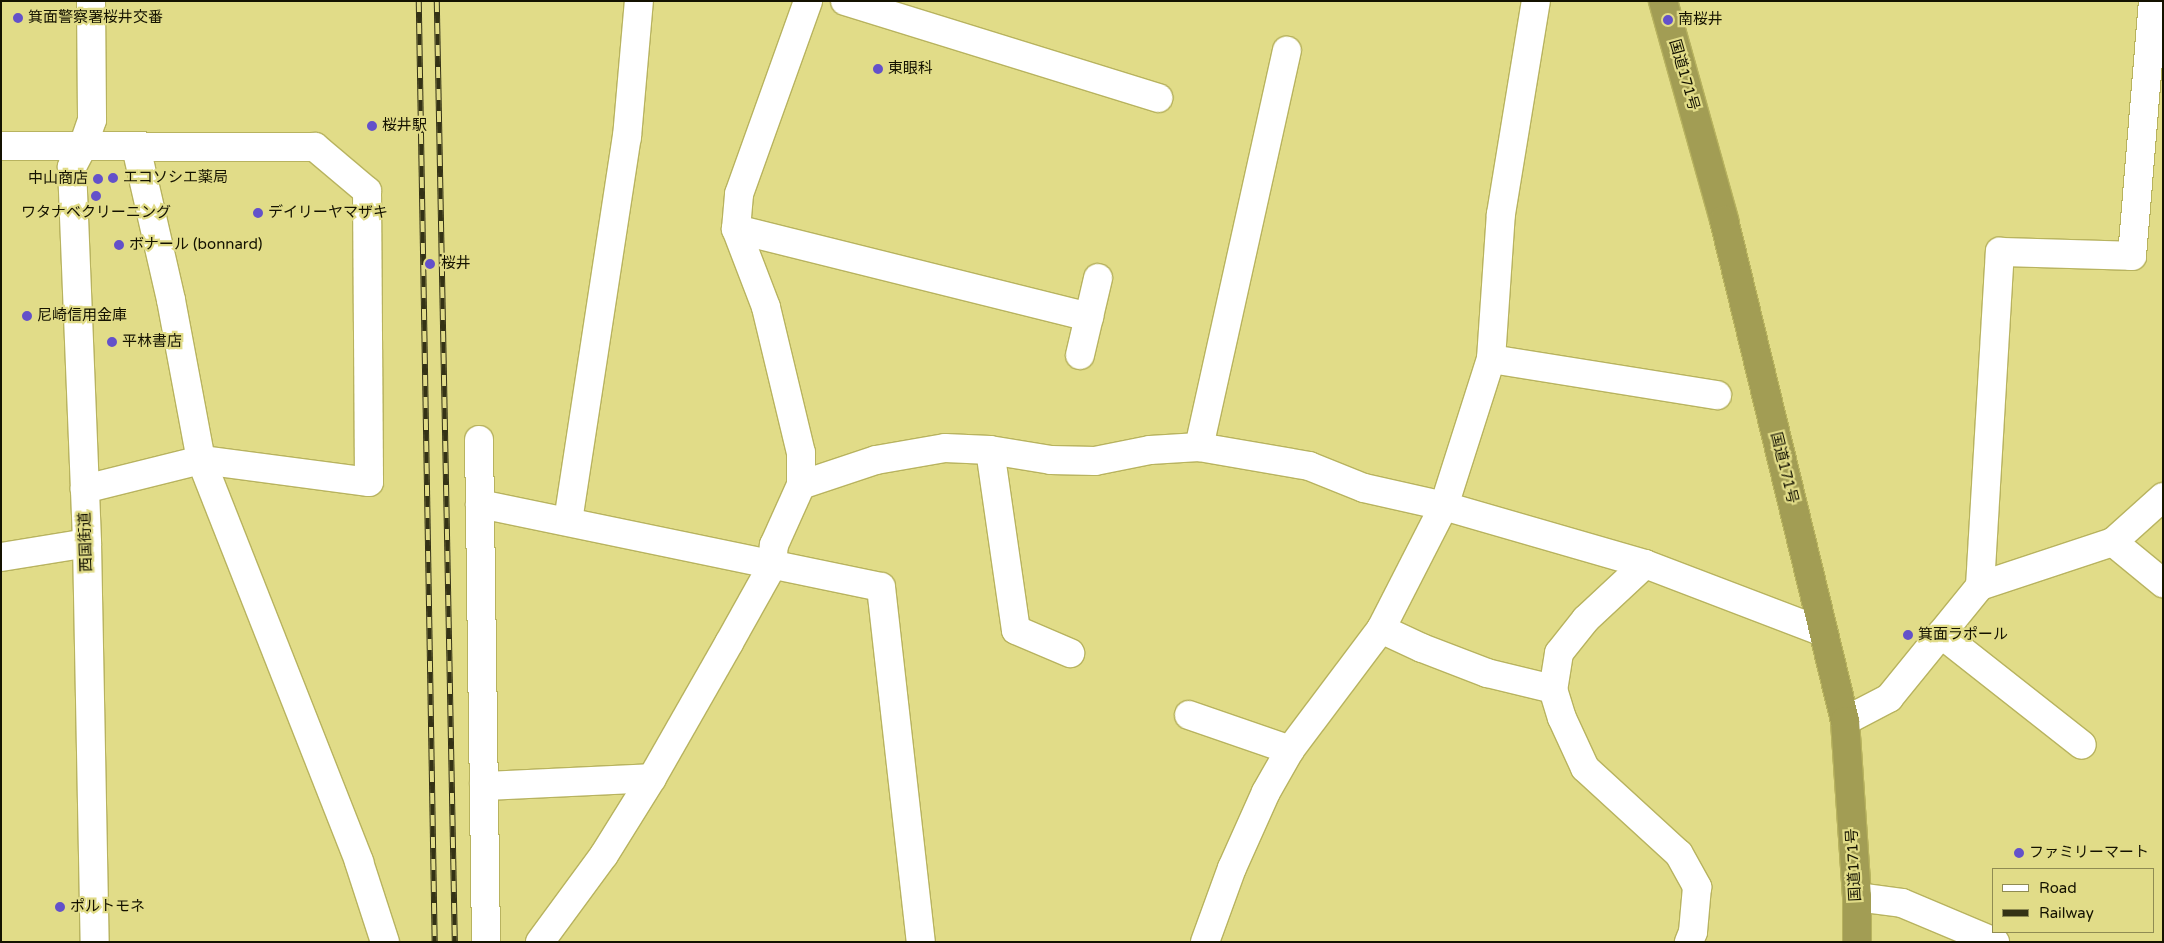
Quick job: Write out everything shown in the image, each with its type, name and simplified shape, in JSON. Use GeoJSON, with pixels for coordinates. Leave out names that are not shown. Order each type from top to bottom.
{"type":"FeatureCollection","features":[{"type":"Feature","properties":{"kind":"highway","name":"国道171号"},"geometry":{"type":"LineString","coordinates":[[1663,1],[1724,220],[1845,721],[1857,897],[1857,942]]}},
{"type":"Feature","properties":{"kind":"street","name":"西国街道"},"geometry":{"type":"LineString","coordinates":[[90,1],[92,120],[83,146],[72,167],[87,543],[95,942]]}},
{"type":"Feature","properties":{"kind":"street"},"geometry":{"type":"LineString","coordinates":[[568,521],[627,137],[639,1]]}},
{"type":"Feature","properties":{"kind":"street"},"geometry":{"type":"LineString","coordinates":[[540,942],[604,855],[652,778],[772,566],[774,545],[801,485],[800,453],[766,307],[736,229],[739,194],[808,1]]}},
{"type":"Feature","properties":{"kind":"street"},"geometry":{"type":"LineString","coordinates":[[845,1],[1158,98]]}},
{"type":"Feature","properties":{"kind":"street"},"geometry":{"type":"LineString","coordinates":[[1205,942],[1232,868],[1266,792],[1290,750],[1381,629],[1444,506],[1491,359],[1501,214],[1536,1]]}},
{"type":"Feature","properties":{"kind":"street"},"geometry":{"type":"LineString","coordinates":[[1980,586],[2000,252],[2132,256],[2153,1]]}},
{"type":"Feature","properties":{"kind":"street"},"geometry":{"type":"LineString","coordinates":[[1199,447],[1287,51]]}},
{"type":"Feature","properties":{"kind":"street"},"geometry":{"type":"LineString","coordinates":[[1,146],[315,148],[367,191],[369,482],[201,460],[85,489]]}},
{"type":"Feature","properties":{"kind":"street"},"geometry":{"type":"LineString","coordinates":[[136,147],[172,307],[201,460],[359,862],[385,942]]}},
{"type":"Feature","properties":{"kind":"street"},"geometry":{"type":"LineString","coordinates":[[736,229],[1089,317]]}},
{"type":"Feature","properties":{"kind":"street"},"geometry":{"type":"LineString","coordinates":[[1080,356],[1098,278]]}},
{"type":"Feature","properties":{"kind":"street"},"geometry":{"type":"LineString","coordinates":[[1491,359],[1717,394]]}},
{"type":"Feature","properties":{"kind":"street"},"geometry":{"type":"LineString","coordinates":[[480,440],[486,942]]}},
{"type":"Feature","properties":{"kind":"street"},"geometry":{"type":"LineString","coordinates":[[801,485],[876,460],[945,448],[990,450],[1051,460],[1095,461],[1150,450],[1199,447],[1309,466],[1364,488],[1444,506],[1645,564],[1823,632]]}},
{"type":"Feature","properties":{"kind":"street"},"geometry":{"type":"LineString","coordinates":[[990,450],[1016,630],[1070,652]]}},
{"type":"Feature","properties":{"kind":"street"},"geometry":{"type":"LineString","coordinates":[[1845,721],[1890,698],[1980,586],[2113,542],[2163,497]]}},
{"type":"Feature","properties":{"kind":"street"},"geometry":{"type":"LineString","coordinates":[[480,504],[568,521],[772,566],[881,587],[920,942]]}},
{"type":"Feature","properties":{"kind":"street"},"geometry":{"type":"LineString","coordinates":[[2113,542],[2163,583]]}},
{"type":"Feature","properties":{"kind":"street"},"geometry":{"type":"LineString","coordinates":[[1,557],[87,543]]}},
{"type":"Feature","properties":{"kind":"street"},"geometry":{"type":"LineString","coordinates":[[1645,564],[1586,618],[1559,653],[1553,689],[1562,718],[1585,768],[1679,854],[1697,887],[1693,932],[1689,942]]}},
{"type":"Feature","properties":{"kind":"street"},"geometry":{"type":"LineString","coordinates":[[1381,629],[1422,648],[1487,673],[1553,689]]}},
{"type":"Feature","properties":{"kind":"street"},"geometry":{"type":"LineString","coordinates":[[1941,634],[2082,745]]}},
{"type":"Feature","properties":{"kind":"street"},"geometry":{"type":"LineString","coordinates":[[1189,715],[1290,750]]}},
{"type":"Feature","properties":{"kind":"street"},"geometry":{"type":"LineString","coordinates":[[484,786],[652,778]]}},
{"type":"Feature","properties":{"kind":"street"},"geometry":{"type":"LineString","coordinates":[[1857,897],[1902,903],[1995,942]]}},
{"type":"Feature","properties":{"kind":"railway"},"geometry":{"type":"LineString","coordinates":[[419,1],[435,942]]}},
{"type":"Feature","properties":{"kind":"railway"},"geometry":{"type":"LineString","coordinates":[[437,1],[455,942]]}},
{"type":"Feature","properties":{"kind":"place","name":"箕面警察署桜井交番"},"geometry":{"type":"Point","coordinates":[18,18]}},
{"type":"Feature","properties":{"kind":"place","name":"南桜井"},"geometry":{"type":"Point","coordinates":[1668,20]}},
{"type":"Feature","properties":{"kind":"place","name":"東眼科"},"geometry":{"type":"Point","coordinates":[878,69]}},
{"type":"Feature","properties":{"kind":"place","name":"桜井駅"},"geometry":{"type":"Point","coordinates":[372,126]}},
{"type":"Feature","properties":{"kind":"place","name":"エコソシエ薬局"},"geometry":{"type":"Point","coordinates":[113,178]}},
{"type":"Feature","properties":{"kind":"place","name":"中山商店"},"geometry":{"type":"Point","coordinates":[98,179]}},
{"type":"Feature","properties":{"kind":"place","name":"ワタナベクリーニング"},"geometry":{"type":"Point","coordinates":[96,196]}},
{"type":"Feature","properties":{"kind":"place","name":"デイリーヤマザキ"},"geometry":{"type":"Point","coordinates":[258,213]}},
{"type":"Feature","properties":{"kind":"place","name":"ボナール (bonnard)"},"geometry":{"type":"Point","coordinates":[119,245]}},
{"type":"Feature","properties":{"kind":"place","name":"桜井"},"geometry":{"type":"Point","coordinates":[430,264]}},
{"type":"Feature","properties":{"kind":"place","name":"尼崎信用金庫"},"geometry":{"type":"Point","coordinates":[27,316]}},
{"type":"Feature","properties":{"kind":"place","name":"平林書店"},"geometry":{"type":"Point","coordinates":[112,342]}},
{"type":"Feature","properties":{"kind":"place","name":"箕面ラポール"},"geometry":{"type":"Point","coordinates":[1908,635]}},
{"type":"Feature","properties":{"kind":"place","name":"ファミリーマート"},"geometry":{"type":"Point","coordinates":[2019,853]}},
{"type":"Feature","properties":{"kind":"place","name":"ポルトモネ"},"geometry":{"type":"Point","coordinates":[60,907]}}]}
